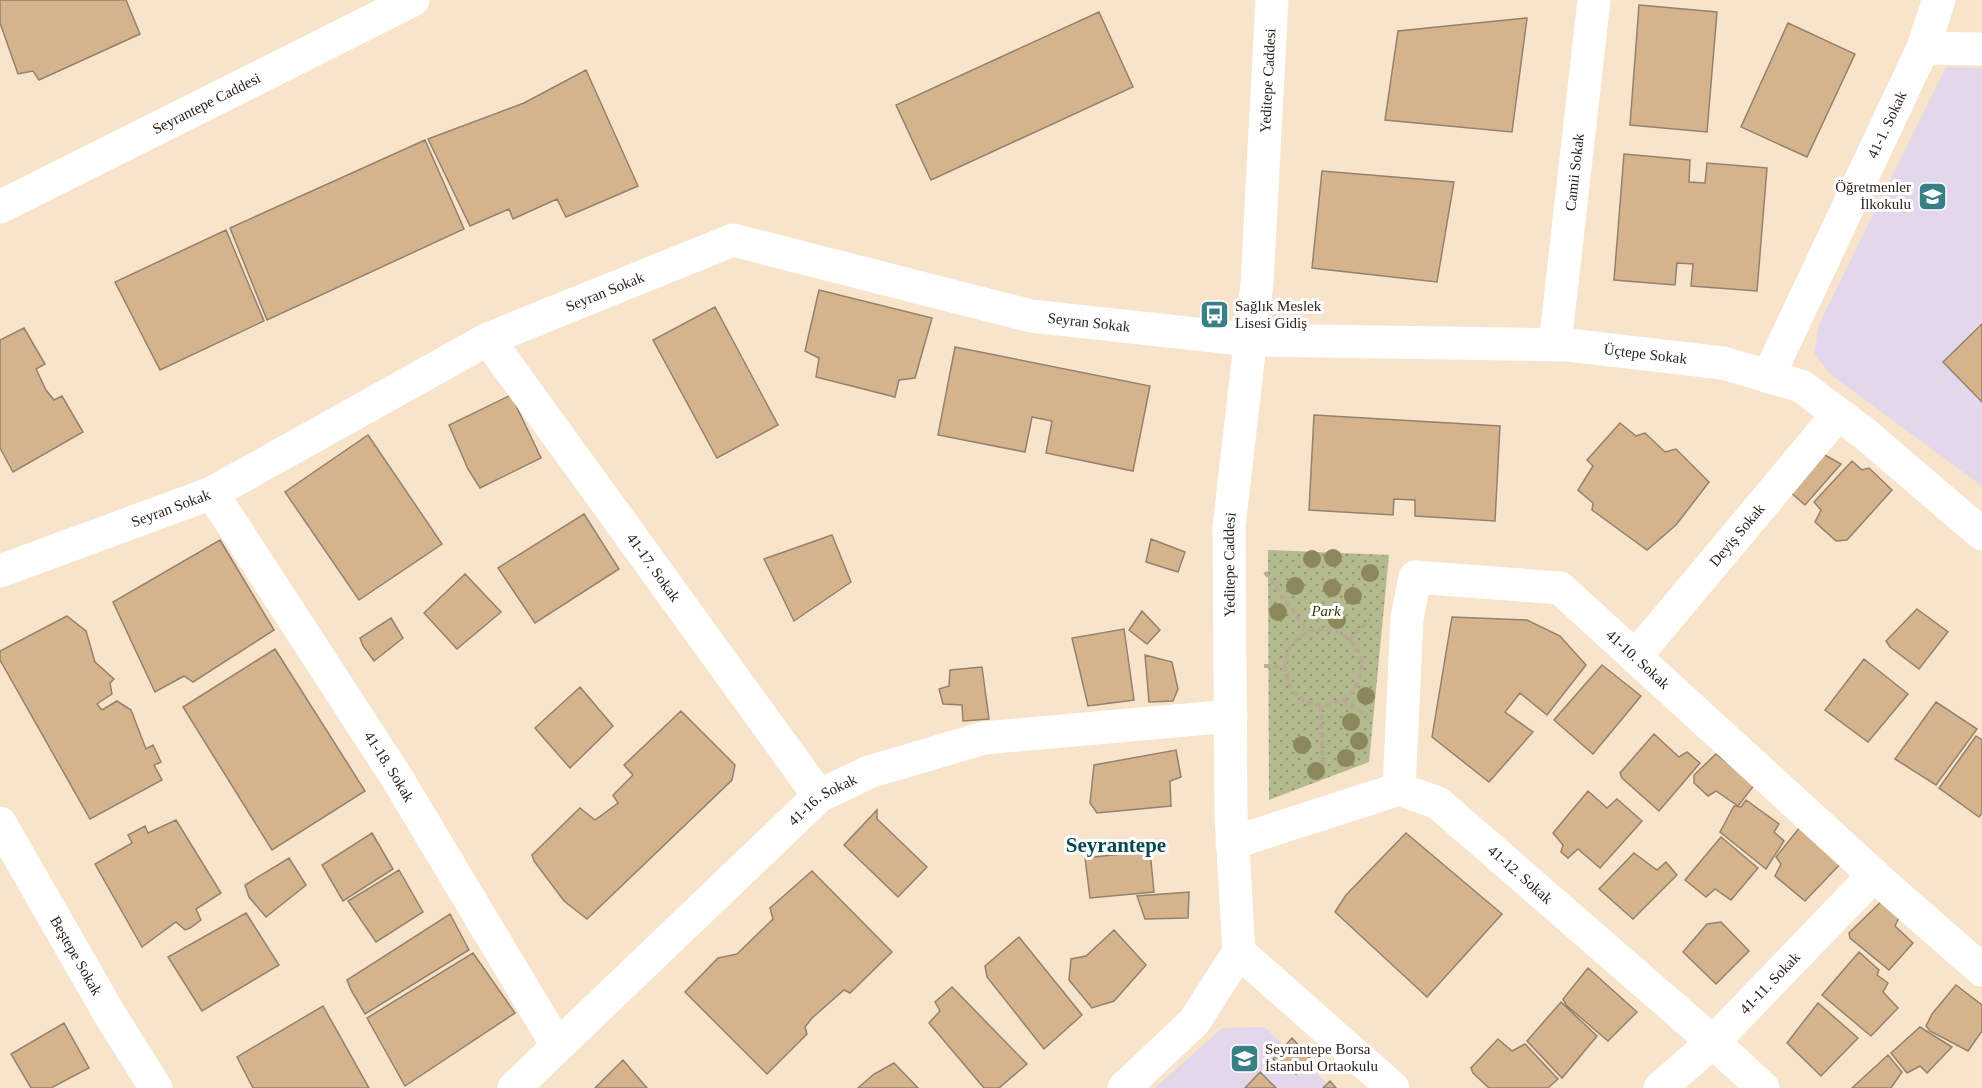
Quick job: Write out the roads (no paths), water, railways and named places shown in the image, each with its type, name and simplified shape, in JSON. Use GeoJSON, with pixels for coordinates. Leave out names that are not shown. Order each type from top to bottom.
{"type":"FeatureCollection","features":[{"type":"Feature","properties":{"kind":"street","name":"Seyrantepe Caddesi"},"geometry":{"type":"LineString","coordinates":[[0,207],[413,0]]}},
{"type":"Feature","properties":{"kind":"street","name":"Yeditepe Caddesi"},"geometry":{"type":"LineString","coordinates":[[1239,952],[1232,843],[1230,533],[1257,272],[1272,0]]}},
{"type":"Feature","properties":{"kind":"street","name":"Camii Sokak"},"geometry":{"type":"LineString","coordinates":[[1555,345],[1594,0]]}},
{"type":"Feature","properties":{"kind":"street","name":"41-1. Sokak"},"geometry":{"type":"LineString","coordinates":[[1768,377],[1923,48],[1939,0]]}},
{"type":"Feature","properties":{"kind":"street"},"geometry":{"type":"LineString","coordinates":[[1923,48],[1982,49]]}},
{"type":"Feature","properties":{"kind":"street","name":"Seyran Sokak"},"geometry":{"type":"LineString","coordinates":[[0,571],[212,493],[489,339],[733,240],[1031,316],[1251,340]]}},
{"type":"Feature","properties":{"kind":"street","name":"41-17. Sokak"},"geometry":{"type":"LineString","coordinates":[[489,339],[819,796]]}},
{"type":"Feature","properties":{"kind":"street","name":"Üçtepe Sokak"},"geometry":{"type":"LineString","coordinates":[[1251,340],[1555,345],[1724,363],[1801,386],[1864,433],[1982,534]]}},
{"type":"Feature","properties":{"kind":"street","name":"Deyiş Sokak"},"geometry":{"type":"LineString","coordinates":[[1635,657],[1838,414]]}},
{"type":"Feature","properties":{"kind":"street","name":"41-18. Sokak"},"geometry":{"type":"LineString","coordinates":[[212,493],[397,778],[557,1045]]}},
{"type":"Feature","properties":{"kind":"street","name":"41-10. Sokak"},"geometry":{"type":"LineString","coordinates":[[1399,789],[1407,618],[1415,577],[1560,588],[1874,875],[1982,970]]}},
{"type":"Feature","properties":{"kind":"street","name":"41-16. Sokak"},"geometry":{"type":"LineString","coordinates":[[514,1088],[819,796],[869,772],[984,738],[1230,716]]}},
{"type":"Feature","properties":{"kind":"street"},"geometry":{"type":"LineString","coordinates":[[1232,843],[1399,789]]}},
{"type":"Feature","properties":{"kind":"street","name":"41-12. Sokak"},"geometry":{"type":"LineString","coordinates":[[1399,789],[1438,803],[1763,1088]]}},
{"type":"Feature","properties":{"kind":"street","name":"Beştepe Sokak"},"geometry":{"type":"LineString","coordinates":[[0,823],[113,1020],[156,1088]]}},
{"type":"Feature","properties":{"kind":"street","name":"41-11. Sokak"},"geometry":{"type":"LineString","coordinates":[[1660,1088],[1713,1042],[1874,875]]}},
{"type":"Feature","properties":{"kind":"street"},"geometry":{"type":"LineString","coordinates":[[1124,1088],[1194,1022],[1239,952],[1393,1088]]}},
{"type":"Feature","properties":{"kind":"place","name":"Öğretmenler İlkokulu"},"geometry":{"type":"Point","coordinates":[1932,196]}},
{"type":"Feature","properties":{"kind":"place","name":"Sağlık Meslek Lisesi Gidiş"},"geometry":{"type":"Point","coordinates":[1214,315]}},
{"type":"Feature","properties":{"kind":"place","name":"Seyrantepe Borsa İstanbul Ortaokulu"},"geometry":{"type":"Point","coordinates":[1244,1058]}},
{"type":"Feature","properties":{"kind":"district","name":"Seyrantepe"},"geometry":{"type":"Point","coordinates":[1116,845]}},
{"type":"Feature","properties":{"kind":"park label","name":"Park"},"geometry":{"type":"Point","coordinates":[1326,611]}}]}
